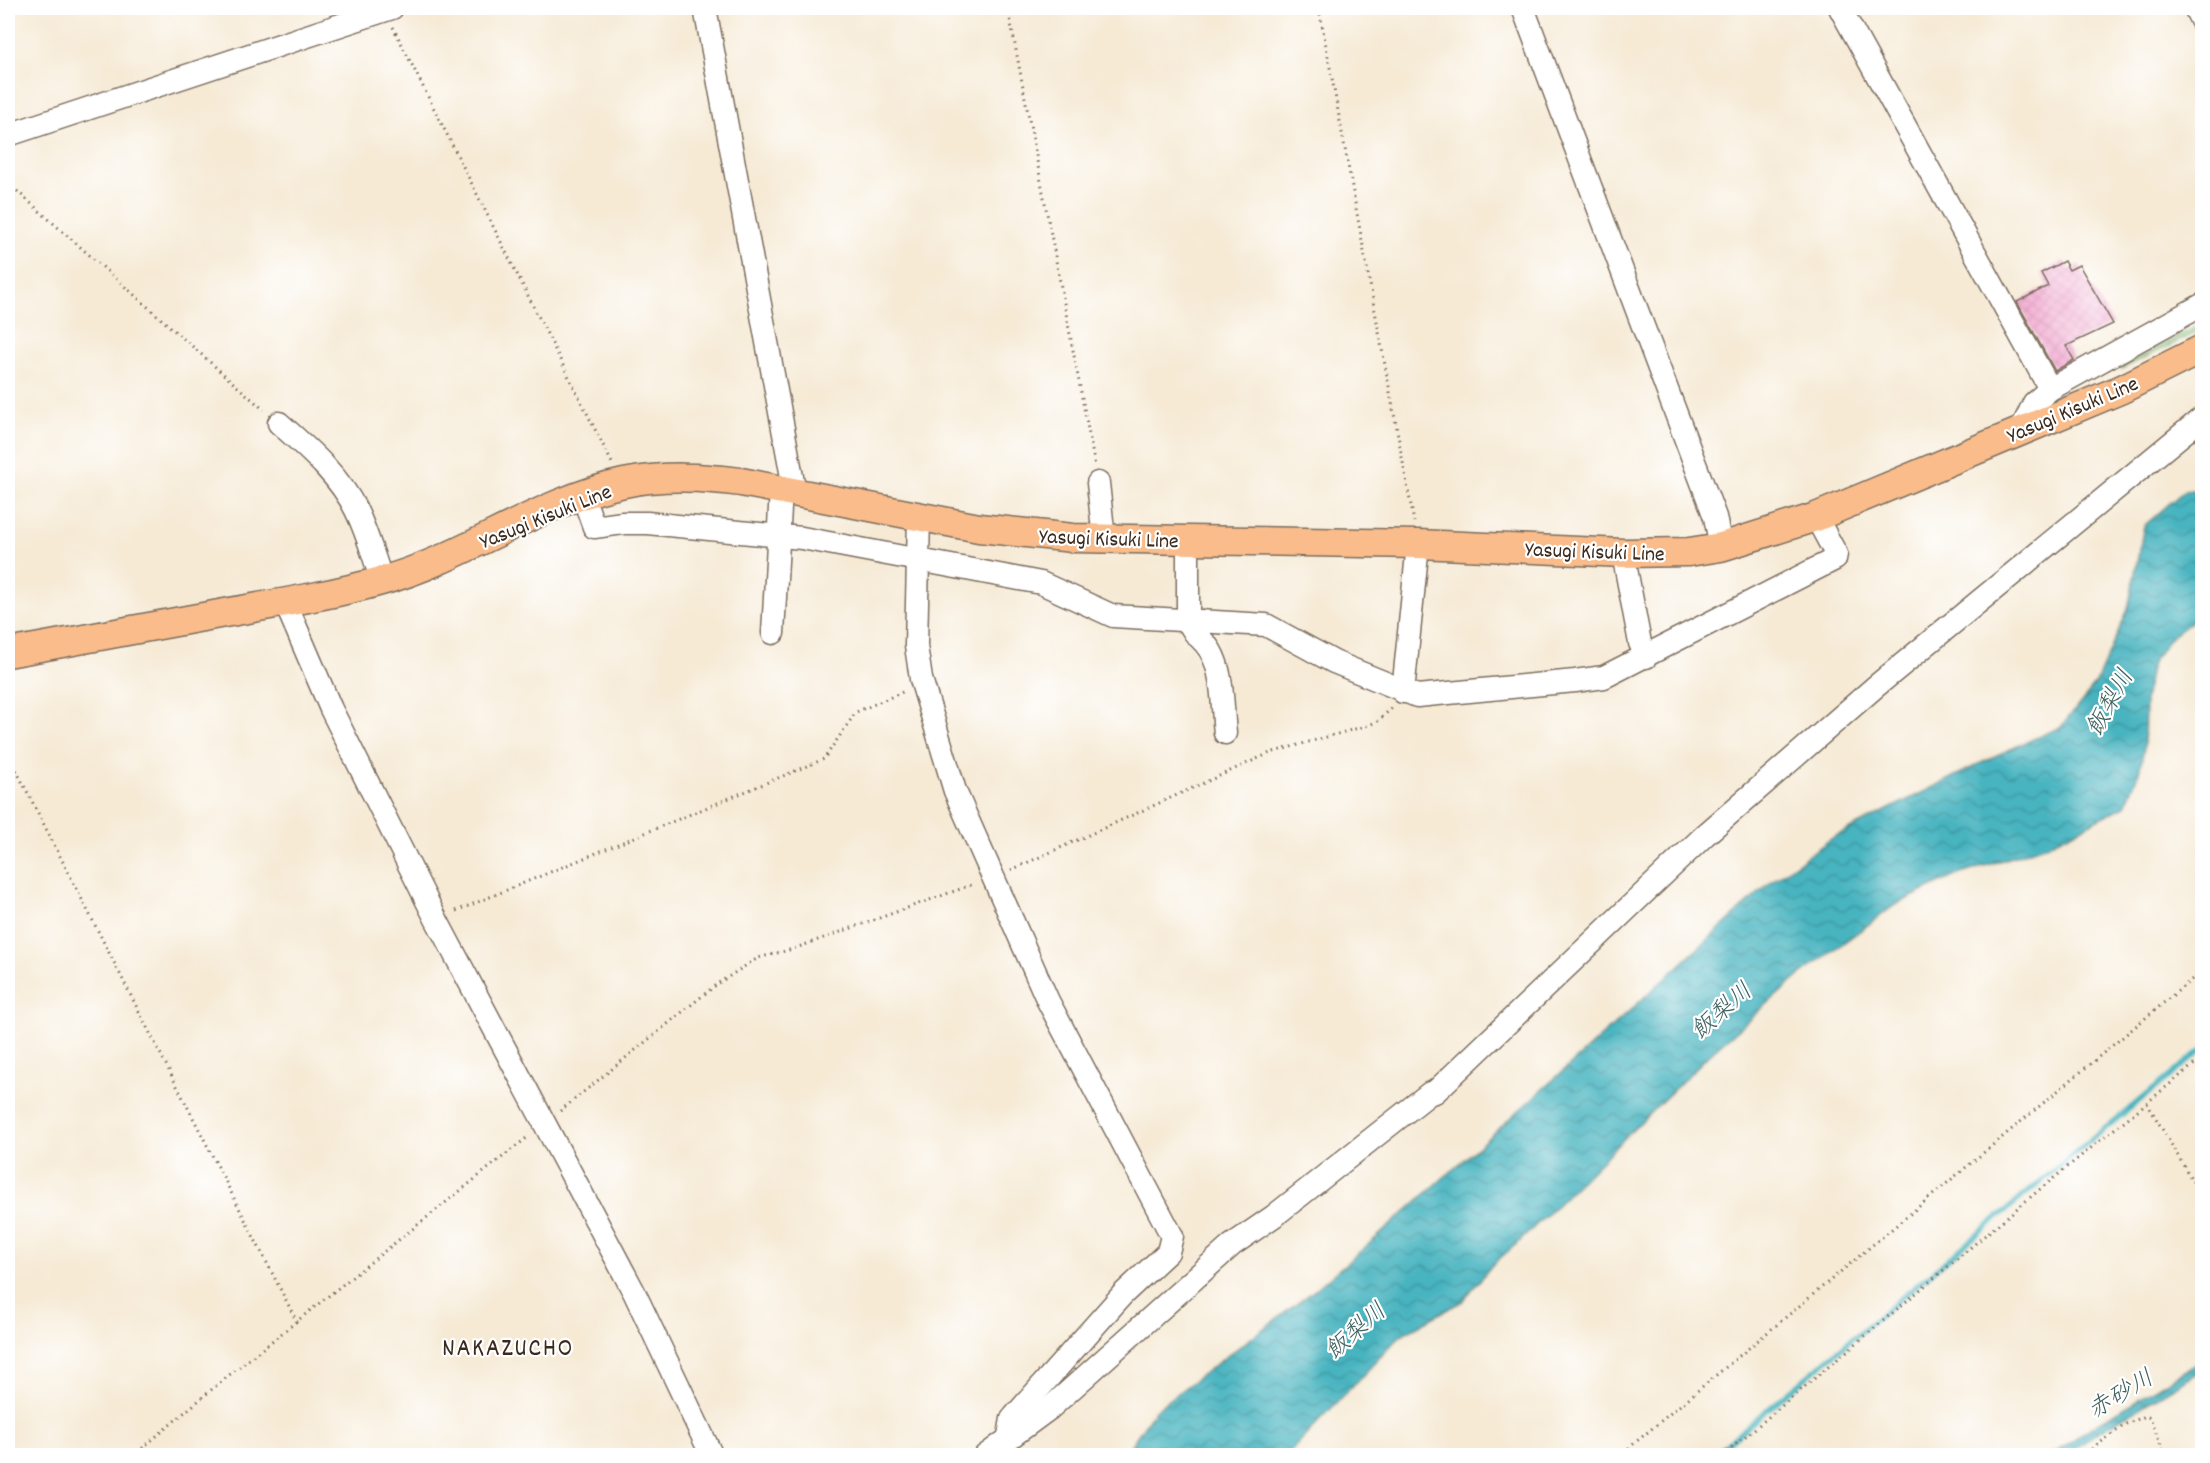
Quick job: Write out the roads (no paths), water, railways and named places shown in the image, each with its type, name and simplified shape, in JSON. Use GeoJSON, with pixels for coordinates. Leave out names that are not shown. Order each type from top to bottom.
{"type":"FeatureCollection","features":[{"type":"Feature","properties":{"kind":"main road","name":"Yasugi Kisuki Line"},"geometry":{"type":"LineString","coordinates":[[8,653],[285,602],[382,581],[445,558],[535,515],[583,496],[622,483],[648,479],[706,477],[979,528],[1073,538],[1418,544],[1623,553],[1689,552],[1721,547],[1816,517],[2122,389],[2202,349]]}},
{"type":"Feature","properties":{"kind":"street"},"geometry":{"type":"LineString","coordinates":[[705,8],[788,491],[779,536],[773,633]]}},
{"type":"Feature","properties":{"kind":"street"},"geometry":{"type":"LineString","coordinates":[[1523,8],[1716,517],[1721,547]]}},
{"type":"Feature","properties":{"kind":"street"},"geometry":{"type":"LineString","coordinates":[[1840,8],[2050,389]]}},
{"type":"Feature","properties":{"kind":"street"},"geometry":{"type":"LineString","coordinates":[[2195,8],[2202,22]]}},
{"type":"Feature","properties":{"kind":"street"},"geometry":{"type":"LineString","coordinates":[[8,135],[392,15]]}},
{"type":"Feature","properties":{"kind":"street"},"geometry":{"type":"LineString","coordinates":[[2021,430],[2034,403],[2050,389],[2202,305]]}},
{"type":"Feature","properties":{"kind":"street"},"geometry":{"type":"LineString","coordinates":[[985,1455],[1058,1401],[1232,1245],[1274,1216],[1430,1093],[1435,1092],[1705,835],[1875,687],[2202,418]]}},
{"type":"Feature","properties":{"kind":"street"},"geometry":{"type":"LineString","coordinates":[[279,423],[326,467],[352,501],[382,581]]}},
{"type":"Feature","properties":{"kind":"street"},"geometry":{"type":"LineString","coordinates":[[1098,483],[1104,539]]}},
{"type":"Feature","properties":{"kind":"street"},"geometry":{"type":"LineString","coordinates":[[583,496],[594,527],[623,523],[647,523],[827,542],[1041,583],[1113,616],[1271,626],[1334,662],[1417,696],[1596,679],[1646,657],[1835,560],[1836,554],[1816,517]]}},
{"type":"Feature","properties":{"kind":"street"},"geometry":{"type":"LineString","coordinates":[[919,517],[916,646],[921,679],[955,791],[1048,1001],[1172,1236],[1168,1252],[1123,1294],[1012,1419],[1009,1437]]}},
{"type":"Feature","properties":{"kind":"street"},"geometry":{"type":"LineString","coordinates":[[1188,540],[1188,620],[1193,632],[1211,651],[1219,674],[1225,733]]}},
{"type":"Feature","properties":{"kind":"street"},"geometry":{"type":"LineString","coordinates":[[1403,692],[1418,544]]}},
{"type":"Feature","properties":{"kind":"street"},"geometry":{"type":"LineString","coordinates":[[1623,553],[1640,643],[1646,657]]}},
{"type":"Feature","properties":{"kind":"street"},"geometry":{"type":"LineString","coordinates":[[285,602],[331,709],[436,919],[634,1292],[712,1455]]}},
{"type":"Feature","properties":{"kind":"water","name":"飯梨川"},"geometry":{"type":"Polygon","coordinates":[[[2202,489],[2202,614],[2170,638],[2152,662],[2145,701],[2144,748],[2139,772],[2125,806],[2047,845],[1955,876],[1895,905],[1804,972],[1713,1051],[1521,1240],[1492,1265],[1463,1301],[1401,1335],[1287,1455],[1124,1455],[1155,1410],[1311,1293],[1377,1237],[1772,881],[1834,837],[1997,755],[2061,727],[2095,685],[2128,609],[2144,526],[2184,491],[2202,489]]]}},
{"type":"Feature","properties":{"kind":"water"},"geometry":{"type":"Polygon","coordinates":[[[2202,1360],[2202,1370],[2090,1437],[2066,1455],[2052,1455],[2085,1431],[2202,1360]]]}},
{"type":"Feature","properties":{"kind":"waterway"},"geometry":{"type":"LineString","coordinates":[[1712,1456],[2202,1050]]}},
{"type":"Feature","properties":{"kind":"district","name":"NAKAZUCHO"},"geometry":{"type":"Point","coordinates":[508,1346]}},
{"type":"Feature","properties":{"kind":"water label","name":"赤砂川"},"geometry":{"type":"Point","coordinates":[2120,1393]}}]}
